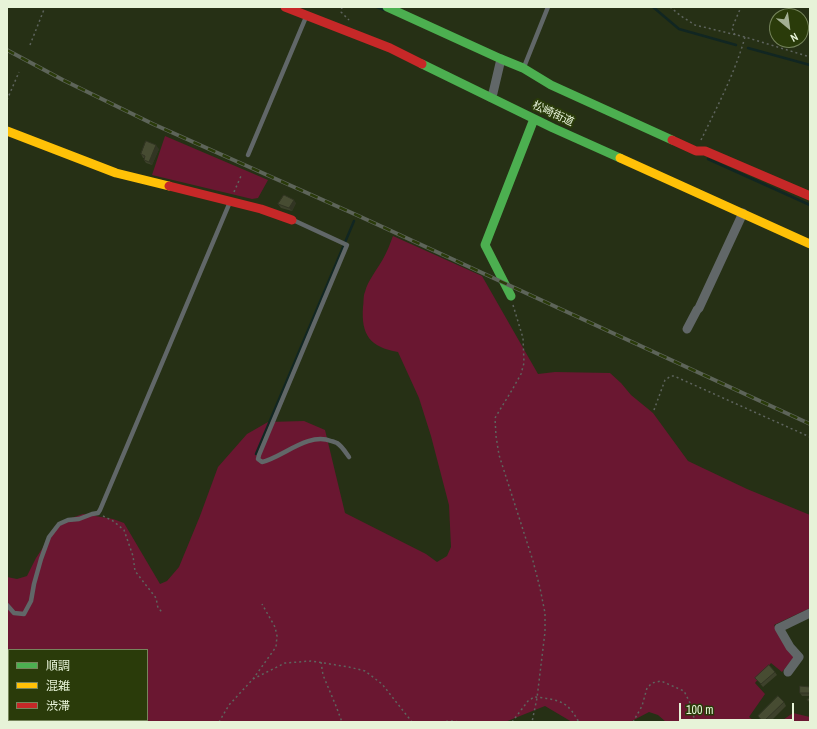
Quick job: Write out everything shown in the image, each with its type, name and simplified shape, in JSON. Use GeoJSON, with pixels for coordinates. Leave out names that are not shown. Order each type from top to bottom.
{"type":"FeatureCollection","features":[{"type":"Feature","properties":{"kind":"street","name":"松崎街道"},"geometry":{"type":"LineString","coordinates":[[285,7],[390,48],[534,119],[810,244]]}},
{"type":"Feature","properties":{"kind":"street"},"geometry":{"type":"LineString","coordinates":[[387,7],[524,68],[551,85],[696,151],[705,151],[810,196]]}},
{"type":"Feature","properties":{"kind":"street"},"geometry":{"type":"LineString","coordinates":[[490,98],[493,93],[501,59]]}},
{"type":"Feature","properties":{"kind":"street"},"geometry":{"type":"LineString","coordinates":[[511,296],[485,245],[534,119]]}},
{"type":"Feature","properties":{"kind":"street"},"geometry":{"type":"LineString","coordinates":[[7,131],[116,172],[230,201],[292,220]]}},
{"type":"Feature","properties":{"kind":"street"},"geometry":{"type":"LineString","coordinates":[[687,329],[699,308],[743,214]]}},
{"type":"Feature","properties":{"kind":"street"},"geometry":{"type":"LineString","coordinates":[[788,672],[799,657],[790,647],[779,628],[810,613]]}},
{"type":"Feature","properties":{"kind":"lane"},"geometry":{"type":"LineString","coordinates":[[524,68],[548,7]]}},
{"type":"Feature","properties":{"kind":"lane"},"geometry":{"type":"LineString","coordinates":[[248,155],[307,15]]}},
{"type":"Feature","properties":{"kind":"lane"},"geometry":{"type":"LineString","coordinates":[[7,605],[14,613],[24,614],[32,601],[34,584],[41,558],[49,537],[59,524],[68,520],[98,514],[230,201]]}},
{"type":"Feature","properties":{"kind":"lane"},"geometry":{"type":"LineString","coordinates":[[292,220],[347,244],[258,459],[262,462],[294,446],[308,441],[322,439],[329,439],[337,443],[349,458]]}},
{"type":"Feature","properties":{"kind":"path"},"geometry":{"type":"LineString","coordinates":[[30,45],[45,7]]}},
{"type":"Feature","properties":{"kind":"path"},"geometry":{"type":"LineString","coordinates":[[670,7],[695,25],[810,57]]}},
{"type":"Feature","properties":{"kind":"path"},"geometry":{"type":"LineString","coordinates":[[734,35],[732,28],[741,7]]}},
{"type":"Feature","properties":{"kind":"path"},"geometry":{"type":"LineString","coordinates":[[696,151],[730,79],[745,38]]}},
{"type":"Feature","properties":{"kind":"path"},"geometry":{"type":"LineString","coordinates":[[7,100],[19,72]]}},
{"type":"Feature","properties":{"kind":"path"},"geometry":{"type":"LineString","coordinates":[[230,201],[241,176]]}},
{"type":"Feature","properties":{"kind":"path"},"geometry":{"type":"LineString","coordinates":[[511,296],[523,338],[524,363],[521,374],[495,418],[499,455],[533,561],[545,613],[538,698],[532,722]]}},
{"type":"Feature","properties":{"kind":"path"},"geometry":{"type":"LineString","coordinates":[[654,410],[665,380],[671,376],[674,376],[810,437]]}},
{"type":"Feature","properties":{"kind":"path"},"geometry":{"type":"LineString","coordinates":[[98,514],[113,521],[124,530],[133,556],[135,571],[156,598],[158,608],[162,612]]}},
{"type":"Feature","properties":{"kind":"path"},"geometry":{"type":"LineString","coordinates":[[219,722],[229,705],[253,679],[276,647],[277,636],[275,627],[262,604]]}},
{"type":"Feature","properties":{"kind":"path"},"geometry":{"type":"LineString","coordinates":[[253,679],[285,663],[311,661],[349,666],[365,671],[382,684],[412,722]]}},
{"type":"Feature","properties":{"kind":"path"},"geometry":{"type":"LineString","coordinates":[[321,662],[322,675],[342,722]]}},
{"type":"Feature","properties":{"kind":"path"},"geometry":{"type":"LineString","coordinates":[[633,722],[642,706],[647,688],[652,683],[661,681],[684,691],[691,705],[694,718],[693,722]]}},
{"type":"Feature","properties":{"kind":"path"},"geometry":{"type":"LineString","coordinates":[[512,722],[528,701],[534,697],[549,698],[569,707],[579,722]]}},
{"type":"Feature","properties":{"kind":"path"},"geometry":{"type":"LineString","coordinates":[[441,722],[459,722]]}},
{"type":"Feature","properties":{"kind":"shaded area"},"geometry":{"type":"Polygon","coordinates":[[[165,136],[268,180],[258,198],[252,199],[152,175],[165,136]]]}},
{"type":"Feature","properties":{"kind":"shaded area"},"geometry":{"type":"Polygon","coordinates":[[[393,236],[482,276],[538,374],[555,372],[610,373],[631,395],[653,413],[688,461],[747,489],[810,515],[810,608],[774,625],[794,657],[782,672],[771,663],[755,683],[765,694],[749,717],[756,722],[666,722],[658,715],[649,712],[630,722],[572,722],[545,706],[505,722],[7,722],[7,577],[17,579],[27,576],[36,558],[60,522],[83,514],[113,519],[124,523],[160,584],[167,581],[179,567],[218,467],[247,434],[268,422],[304,421],[325,430],[345,513],[426,554],[437,562],[447,556],[451,547],[449,505],[431,436],[419,398],[398,352],[380,347],[374,343],[369,338],[364,325],[364,294],[368,283],[384,256],[393,236]]]}},
{"type":"Feature","properties":{"kind":"shaded area"},"geometry":{"type":"Polygon","coordinates":[[[793,713],[810,717],[810,722],[780,722],[793,713]]]}},
{"type":"Feature","properties":{"kind":"building"},"geometry":{"type":"Polygon","coordinates":[[[146,141],[156,145],[149,162],[144,160],[145,156],[141,154],[146,141]]]}},
{"type":"Feature","properties":{"kind":"building"},"geometry":{"type":"Polygon","coordinates":[[[284,195],[294,200],[289,208],[278,204],[284,195]]]}},
{"type":"Feature","properties":{"kind":"building"},"geometry":{"type":"Polygon","coordinates":[[[769,665],[775,672],[761,684],[755,678],[769,665]]]}},
{"type":"Feature","properties":{"kind":"building"},"geometry":{"type":"Polygon","coordinates":[[[800,686],[810,687],[810,693],[800,693],[800,686]]]}},
{"type":"Feature","properties":{"kind":"building"},"geometry":{"type":"Polygon","coordinates":[[[778,696],[784,702],[763,722],[758,716],[778,696]]]}},
{"type":"Feature","properties":{"kind":"waterway"},"geometry":{"type":"LineString","coordinates":[[377,7],[384,10]]}},
{"type":"Feature","properties":{"kind":"waterway"},"geometry":{"type":"LineString","coordinates":[[653,7],[679,29],[736,45]]}},
{"type":"Feature","properties":{"kind":"waterway"},"geometry":{"type":"LineString","coordinates":[[748,48],[810,65]]}},
{"type":"Feature","properties":{"kind":"waterway"},"geometry":{"type":"LineString","coordinates":[[708,159],[810,205]]}},
{"type":"Feature","properties":{"kind":"waterway"},"geometry":{"type":"LineString","coordinates":[[256,454],[354,221]]}},
{"type":"Feature","properties":{"kind":"railway"},"geometry":{"type":"LineString","coordinates":[[7,50],[63,80],[153,124],[361,217],[810,424]]}},
{"type":"Feature","properties":{"kind":"traffic: fast"},"geometry":{"type":"LineString","coordinates":[[387,7],[523,68],[551,85],[672,140]]}},
{"type":"Feature","properties":{"kind":"traffic: fast"},"geometry":{"type":"LineString","coordinates":[[422,64],[553,128],[620,158]]}},
{"type":"Feature","properties":{"kind":"traffic: fast"},"geometry":{"type":"LineString","coordinates":[[511,296],[485,245],[534,119]]}},
{"type":"Feature","properties":{"kind":"traffic: slow"},"geometry":{"type":"LineString","coordinates":[[7,131],[116,173],[169,186]]}},
{"type":"Feature","properties":{"kind":"traffic: slow"},"geometry":{"type":"LineString","coordinates":[[620,158],[810,244]]}},
{"type":"Feature","properties":{"kind":"traffic: jam"},"geometry":{"type":"LineString","coordinates":[[285,7],[390,48],[422,64]]}},
{"type":"Feature","properties":{"kind":"traffic: jam"},"geometry":{"type":"LineString","coordinates":[[672,140],[696,151],[705,151],[810,196]]}},
{"type":"Feature","properties":{"kind":"traffic: jam"},"geometry":{"type":"LineString","coordinates":[[169,186],[261,209],[292,220]]}}]}
